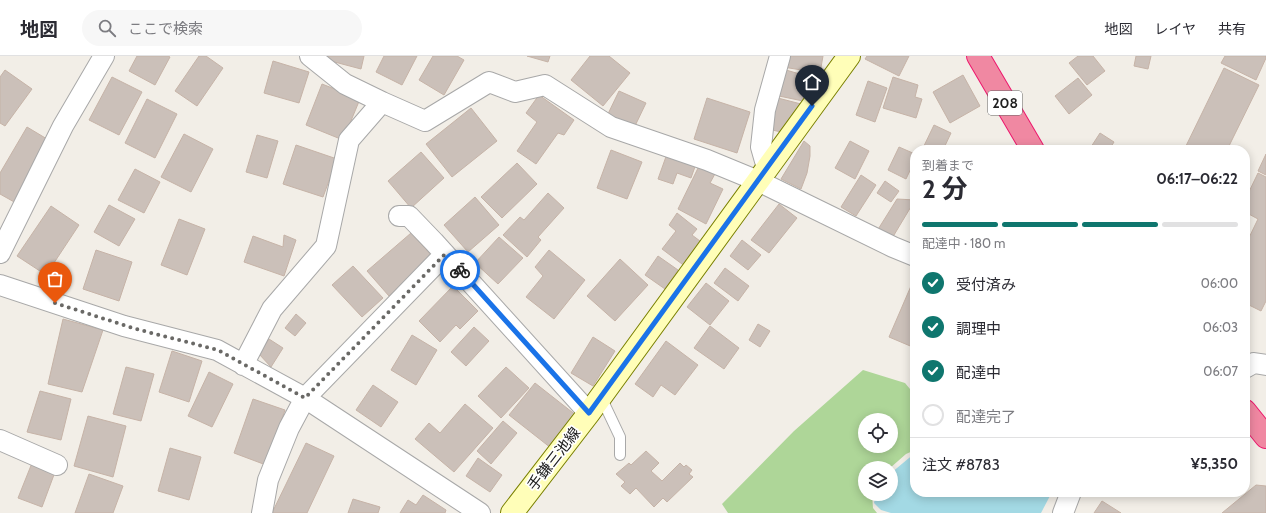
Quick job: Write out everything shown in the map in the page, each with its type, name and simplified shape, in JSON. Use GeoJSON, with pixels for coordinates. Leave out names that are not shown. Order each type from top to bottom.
{"type":"FeatureCollection","features":[{"type":"Feature","properties":{"kind":"highway","name":"208"},"geometry":{"type":"LineString","coordinates":[[978,56],[1029,145]]}},
{"type":"Feature","properties":{"kind":"highway"},"geometry":{"type":"LineString","coordinates":[[1250,417],[1266,436]]}},
{"type":"Feature","properties":{"kind":"main road","name":"手鎌三池線"},"geometry":{"type":"LineString","coordinates":[[512,513],[595,405],[849,56]]}},
{"type":"Feature","properties":{"kind":"street"},"geometry":{"type":"LineString","coordinates":[[0,253],[63,126],[104,56]]}},
{"type":"Feature","properties":{"kind":"street"},"geometry":{"type":"LineString","coordinates":[[310,56],[345,84],[425,122],[489,82],[516,92],[545,85],[611,127],[707,160],[762,174],[893,247],[910,254]]}},
{"type":"Feature","properties":{"kind":"street"},"geometry":{"type":"LineString","coordinates":[[762,174],[761,147],[765,110],[780,56]]}},
{"type":"Feature","properties":{"kind":"street"},"geometry":{"type":"LineString","coordinates":[[243,365],[272,309],[326,246],[349,140],[382,102]]}},
{"type":"Feature","properties":{"kind":"street"},"geometry":{"type":"LineString","coordinates":[[399,216],[409,216],[595,405]]}},
{"type":"Feature","properties":{"kind":"street"},"geometry":{"type":"LineString","coordinates":[[262,513],[268,480],[289,428],[305,398],[445,254]]}},
{"type":"Feature","properties":{"kind":"street"},"geometry":{"type":"LineString","coordinates":[[0,285],[124,326],[218,350],[305,398],[480,513]]}},
{"type":"Feature","properties":{"kind":"street"},"geometry":{"type":"LineString","coordinates":[[1250,365],[1254,363],[1266,366]]}},
{"type":"Feature","properties":{"kind":"street"},"geometry":{"type":"LineString","coordinates":[[0,440],[57,466]]}},
{"type":"Feature","properties":{"kind":"street"},"geometry":{"type":"LineString","coordinates":[[1063,513],[1069,497]]}},
{"type":"Feature","properties":{"kind":"lane"},"geometry":{"type":"LineString","coordinates":[[595,405],[620,437],[620,455]]}},
{"type":"Feature","properties":{"kind":"green space"},"geometry":{"type":"Polygon","coordinates":[[[863,370],[905,383],[910,389],[910,452],[898,461],[858,461],[858,501],[872,501],[873,508],[877,513],[728,513],[722,504],[794,431],[863,370]]]}},
{"type":"Feature","properties":{"kind":"water"},"geometry":{"type":"Polygon","coordinates":[[[910,457],[910,497],[1049,497],[1041,513],[891,513],[881,510],[874,503],[874,501],[898,501],[898,467],[910,457]]]}},
{"type":"Feature","properties":{"kind":"building"},"geometry":{"type":"Polygon","coordinates":[[[137,56],[170,57],[155,85],[129,71],[137,56]]]}},
{"type":"Feature","properties":{"kind":"building"},"geometry":{"type":"Polygon","coordinates":[[[199,56],[206,56],[223,68],[197,106],[175,91],[199,56]]]}},
{"type":"Feature","properties":{"kind":"building"},"geometry":{"type":"Polygon","coordinates":[[[328,56],[364,56],[361,69],[327,60],[328,56]]]}},
{"type":"Feature","properties":{"kind":"building"},"geometry":{"type":"Polygon","coordinates":[[[384,56],[417,56],[402,85],[376,72],[384,56]]]}},
{"type":"Feature","properties":{"kind":"building"},"geometry":{"type":"Polygon","coordinates":[[[433,56],[457,56],[464,60],[444,95],[419,80],[433,56]]]}},
{"type":"Feature","properties":{"kind":"building"},"geometry":{"type":"Polygon","coordinates":[[[527,56],[550,56],[548,62],[527,56]]]}},
{"type":"Feature","properties":{"kind":"building"},"geometry":{"type":"Polygon","coordinates":[[[590,56],[609,56],[630,73],[603,106],[571,80],[590,56]]]}},
{"type":"Feature","properties":{"kind":"building"},"geometry":{"type":"Polygon","coordinates":[[[784,56],[823,56],[820,73],[783,67],[784,56]]]}},
{"type":"Feature","properties":{"kind":"building"},"geometry":{"type":"Polygon","coordinates":[[[867,56],[909,56],[899,76],[865,59],[867,56]]]}},
{"type":"Feature","properties":{"kind":"building"},"geometry":{"type":"Polygon","coordinates":[[[1078,56],[1093,56],[1105,71],[1087,85],[1069,63],[1078,56]]]}},
{"type":"Feature","properties":{"kind":"building"},"geometry":{"type":"Polygon","coordinates":[[[1136,56],[1151,56],[1148,69],[1134,66],[1136,56]]]}},
{"type":"Feature","properties":{"kind":"building"},"geometry":{"type":"Polygon","coordinates":[[[1225,56],[1266,56],[1266,58],[1256,80],[1221,63],[1225,56]]]}},
{"type":"Feature","properties":{"kind":"building"},"geometry":{"type":"Polygon","coordinates":[[[273,61],[309,72],[299,103],[264,93],[273,61]]]}},
{"type":"Feature","properties":{"kind":"building"},"geometry":{"type":"Polygon","coordinates":[[[1224,68],[1259,85],[1229,145],[1186,145],[1224,68]]]}},
{"type":"Feature","properties":{"kind":"building"},"geometry":{"type":"Polygon","coordinates":[[[5,70],[32,89],[5,126],[0,123],[0,77],[5,70]]]}},
{"type":"Feature","properties":{"kind":"building"},"geometry":{"type":"Polygon","coordinates":[[[786,70],[810,77],[803,101],[779,96],[786,70]]]}},
{"type":"Feature","properties":{"kind":"building"},"geometry":{"type":"Polygon","coordinates":[[[963,75],[980,106],[950,123],[933,92],[963,75]]]}},
{"type":"Feature","properties":{"kind":"building"},"geometry":{"type":"Polygon","coordinates":[[[112,77],[142,92],[119,135],[89,120],[112,77]]]}},
{"type":"Feature","properties":{"kind":"building"},"geometry":{"type":"Polygon","coordinates":[[[893,77],[918,85],[915,97],[922,99],[916,118],[883,108],[893,77]]]}},
{"type":"Feature","properties":{"kind":"building"},"geometry":{"type":"Polygon","coordinates":[[[1078,78],[1092,95],[1069,114],[1055,96],[1078,78]]]}},
{"type":"Feature","properties":{"kind":"building"},"geometry":{"type":"Polygon","coordinates":[[[868,81],[887,88],[875,122],[856,115],[868,81]]]}},
{"type":"Feature","properties":{"kind":"building"},"geometry":{"type":"Polygon","coordinates":[[[322,84],[360,99],[343,140],[306,125],[322,84]]]}},
{"type":"Feature","properties":{"kind":"building"},"geometry":{"type":"Polygon","coordinates":[[[619,91],[646,103],[634,128],[607,116],[619,91]]]}},
{"type":"Feature","properties":{"kind":"building"},"geometry":{"type":"Polygon","coordinates":[[[539,95],[574,120],[564,135],[558,133],[536,164],[517,151],[537,122],[526,113],[539,95]]]}},
{"type":"Feature","properties":{"kind":"building"},"geometry":{"type":"Polygon","coordinates":[[[774,97],[801,104],[781,132],[768,129],[774,97]]]}},
{"type":"Feature","properties":{"kind":"building"},"geometry":{"type":"Polygon","coordinates":[[[707,98],[750,112],[737,153],[694,139],[707,98]]]}},
{"type":"Feature","properties":{"kind":"building"},"geometry":{"type":"Polygon","coordinates":[[[147,99],[177,114],[155,158],[125,143],[147,99]]]}},
{"type":"Feature","properties":{"kind":"building"},"geometry":{"type":"Polygon","coordinates":[[[471,108],[497,141],[452,177],[426,144],[471,108]]]}},
{"type":"Feature","properties":{"kind":"building"},"geometry":{"type":"Polygon","coordinates":[[[934,125],[951,133],[945,145],[924,145],[934,125]]]}},
{"type":"Feature","properties":{"kind":"building"},"geometry":{"type":"Polygon","coordinates":[[[27,127],[52,142],[16,203],[0,194],[0,173],[27,127]]]}},
{"type":"Feature","properties":{"kind":"building"},"geometry":{"type":"Polygon","coordinates":[[[1100,133],[1114,142],[1112,145],[1092,145],[1100,133]]]}},
{"type":"Feature","properties":{"kind":"building"},"geometry":{"type":"Polygon","coordinates":[[[184,134],[213,149],[191,192],[161,177],[184,134]]]}},
{"type":"Feature","properties":{"kind":"building"},"geometry":{"type":"Polygon","coordinates":[[[257,135],[278,141],[267,178],[246,172],[257,135]]]}},
{"type":"Feature","properties":{"kind":"building"},"geometry":{"type":"Polygon","coordinates":[[[804,141],[810,146],[810,156],[807,173],[801,189],[781,179],[804,141]]]}},
{"type":"Feature","properties":{"kind":"building"},"geometry":{"type":"Polygon","coordinates":[[[850,141],[869,151],[855,179],[835,168],[850,141]]]}},
{"type":"Feature","properties":{"kind":"building"},"geometry":{"type":"Polygon","coordinates":[[[296,145],[337,159],[323,197],[283,184],[296,145]]]}},
{"type":"Feature","properties":{"kind":"building"},"geometry":{"type":"Polygon","coordinates":[[[899,147],[910,152],[910,171],[906,179],[888,170],[899,147]]]}},
{"type":"Feature","properties":{"kind":"building"},"geometry":{"type":"Polygon","coordinates":[[[611,150],[642,162],[627,199],[597,188],[611,150]]]}},
{"type":"Feature","properties":{"kind":"building"},"geometry":{"type":"Polygon","coordinates":[[[668,151],[697,161],[691,178],[677,173],[673,184],[658,179],[668,151]]]}},
{"type":"Feature","properties":{"kind":"building"},"geometry":{"type":"Polygon","coordinates":[[[421,152],[444,178],[411,208],[388,181],[421,152]]]}},
{"type":"Feature","properties":{"kind":"building"},"geometry":{"type":"Polygon","coordinates":[[[1266,154],[1266,175],[1258,171],[1266,154]]]}},
{"type":"Feature","properties":{"kind":"building"},"geometry":{"type":"Polygon","coordinates":[[[517,163],[537,184],[502,218],[481,197],[517,163]]]}},
{"type":"Feature","properties":{"kind":"building"},"geometry":{"type":"Polygon","coordinates":[[[700,164],[716,172],[710,183],[723,189],[706,224],[678,209],[700,164]]]}},
{"type":"Feature","properties":{"kind":"building"},"geometry":{"type":"Polygon","coordinates":[[[135,169],[160,182],[144,213],[118,200],[135,169]]]}},
{"type":"Feature","properties":{"kind":"building"},"geometry":{"type":"Polygon","coordinates":[[[1258,173],[1266,177],[1266,301],[1261,311],[1250,306],[1250,236],[1258,219],[1250,215],[1250,190],[1258,173]]]}},
{"type":"Feature","properties":{"kind":"building"},"geometry":{"type":"Polygon","coordinates":[[[861,175],[876,185],[856,216],[841,207],[861,175]]]}},
{"type":"Feature","properties":{"kind":"building"},"geometry":{"type":"Polygon","coordinates":[[[885,181],[899,191],[891,202],[877,193],[885,181]]]}},
{"type":"Feature","properties":{"kind":"building"},"geometry":{"type":"Polygon","coordinates":[[[548,193],[564,208],[538,237],[541,240],[527,257],[503,235],[520,217],[524,220],[548,193]]]}},
{"type":"Feature","properties":{"kind":"building"},"geometry":{"type":"Polygon","coordinates":[[[475,197],[499,225],[468,252],[444,225],[475,197]]]}},
{"type":"Feature","properties":{"kind":"building"},"geometry":{"type":"Polygon","coordinates":[[[897,199],[910,200],[910,208],[891,240],[877,231],[897,199]]]}},
{"type":"Feature","properties":{"kind":"building"},"geometry":{"type":"Polygon","coordinates":[[[779,204],[797,218],[769,253],[751,240],[779,204]]]}},
{"type":"Feature","properties":{"kind":"building"},"geometry":{"type":"Polygon","coordinates":[[[109,205],[135,219],[119,246],[94,232],[109,205]]]}},
{"type":"Feature","properties":{"kind":"building"},"geometry":{"type":"Polygon","coordinates":[[[51,206],[79,225],[46,275],[17,256],[51,206]]]}},
{"type":"Feature","properties":{"kind":"building"},"geometry":{"type":"Polygon","coordinates":[[[677,213],[697,229],[692,235],[704,244],[686,267],[662,249],[676,231],[669,225],[677,213]]]}},
{"type":"Feature","properties":{"kind":"building"},"geometry":{"type":"Polygon","coordinates":[[[179,219],[205,229],[187,275],[161,265],[179,219]]]}},
{"type":"Feature","properties":{"kind":"building"},"geometry":{"type":"Polygon","coordinates":[[[411,233],[433,257],[389,296],[367,271],[411,233]]]}},
{"type":"Feature","properties":{"kind":"building"},"geometry":{"type":"Polygon","coordinates":[[[284,235],[296,240],[284,276],[244,262],[253,236],[283,247],[284,235]]]}},
{"type":"Feature","properties":{"kind":"building"},"geometry":{"type":"Polygon","coordinates":[[[499,237],[523,258],[498,284],[475,263],[499,237]]]}},
{"type":"Feature","properties":{"kind":"building"},"geometry":{"type":"Polygon","coordinates":[[[742,240],[761,255],[748,270],[730,256],[742,240]]]}},
{"type":"Feature","properties":{"kind":"building"},"geometry":{"type":"Polygon","coordinates":[[[96,250],[132,262],[119,301],[83,289],[96,250]]]}},
{"type":"Feature","properties":{"kind":"building"},"geometry":{"type":"Polygon","coordinates":[[[549,250],[585,280],[554,319],[526,297],[543,276],[535,267],[549,250]]]}},
{"type":"Feature","properties":{"kind":"building"},"geometry":{"type":"Polygon","coordinates":[[[658,256],[678,270],[665,289],[645,275],[658,256]]]}},
{"type":"Feature","properties":{"kind":"building"},"geometry":{"type":"Polygon","coordinates":[[[620,259],[648,285],[615,321],[587,296],[620,259]]]}},
{"type":"Feature","properties":{"kind":"building"},"geometry":{"type":"Polygon","coordinates":[[[353,266],[383,298],[362,317],[332,285],[353,266]]]}},
{"type":"Feature","properties":{"kind":"building"},"geometry":{"type":"Polygon","coordinates":[[[725,268],[749,286],[738,301],[714,283],[725,268]]]}},
{"type":"Feature","properties":{"kind":"building"},"geometry":{"type":"Polygon","coordinates":[[[706,283],[729,301],[710,325],[687,307],[706,283]]]}},
{"type":"Feature","properties":{"kind":"building"},"geometry":{"type":"Polygon","coordinates":[[[453,286],[478,311],[460,329],[456,325],[440,342],[419,321],[453,286]]]}},
{"type":"Feature","properties":{"kind":"building"},"geometry":{"type":"Polygon","coordinates":[[[910,288],[910,346],[889,337],[910,288]]]}},
{"type":"Feature","properties":{"kind":"building"},"geometry":{"type":"Polygon","coordinates":[[[296,314],[306,323],[295,336],[285,328],[296,314]]]}},
{"type":"Feature","properties":{"kind":"building"},"geometry":{"type":"Polygon","coordinates":[[[63,319],[103,330],[82,392],[48,384],[63,319]]]}},
{"type":"Feature","properties":{"kind":"building"},"geometry":{"type":"Polygon","coordinates":[[[758,324],[770,331],[760,347],[749,340],[758,324]]]}},
{"type":"Feature","properties":{"kind":"building"},"geometry":{"type":"Polygon","coordinates":[[[710,326],[739,348],[724,369],[694,348],[710,326]]]}},
{"type":"Feature","properties":{"kind":"building"},"geometry":{"type":"Polygon","coordinates":[[[474,327],[489,341],[466,366],[451,352],[474,327]]]}},
{"type":"Feature","properties":{"kind":"building"},"geometry":{"type":"Polygon","coordinates":[[[412,335],[437,350],[416,385],[391,370],[412,335]]]}},
{"type":"Feature","properties":{"kind":"building"},"geometry":{"type":"Polygon","coordinates":[[[593,337],[615,351],[593,386],[571,373],[593,337]]]}},
{"type":"Feature","properties":{"kind":"building"},"geometry":{"type":"Polygon","coordinates":[[[269,339],[283,348],[271,367],[259,354],[269,339]]]}},
{"type":"Feature","properties":{"kind":"building"},"geometry":{"type":"Polygon","coordinates":[[[666,341],[698,365],[675,395],[661,385],[653,397],[635,384],[666,341]]]}},
{"type":"Feature","properties":{"kind":"building"},"geometry":{"type":"Polygon","coordinates":[[[172,351],[202,361],[189,402],[159,392],[172,351]]]}},
{"type":"Feature","properties":{"kind":"building"},"geometry":{"type":"Polygon","coordinates":[[[126,367],[154,374],[141,421],[113,414],[126,367]]]}},
{"type":"Feature","properties":{"kind":"building"},"geometry":{"type":"Polygon","coordinates":[[[506,367],[529,388],[501,418],[478,396],[506,367]]]}},
{"type":"Feature","properties":{"kind":"building"},"geometry":{"type":"Polygon","coordinates":[[[209,372],[233,384],[212,427],[188,416],[209,372]]]}},
{"type":"Feature","properties":{"kind":"building"},"geometry":{"type":"Polygon","coordinates":[[[535,383],[577,416],[551,448],[509,415],[535,383]]]}},
{"type":"Feature","properties":{"kind":"building"},"geometry":{"type":"Polygon","coordinates":[[[373,385],[398,402],[381,427],[356,410],[373,385]]]}},
{"type":"Feature","properties":{"kind":"building"},"geometry":{"type":"Polygon","coordinates":[[[40,391],[71,399],[61,440],[27,432],[40,391]]]}},
{"type":"Feature","properties":{"kind":"building"},"geometry":{"type":"Polygon","coordinates":[[[253,399],[285,410],[266,465],[234,453],[253,399]]]}},
{"type":"Feature","properties":{"kind":"building"},"geometry":{"type":"Polygon","coordinates":[[[465,404],[493,428],[454,472],[415,439],[429,423],[440,433],[465,404]]]}},
{"type":"Feature","properties":{"kind":"building"},"geometry":{"type":"Polygon","coordinates":[[[88,416],[126,426],[113,477],[74,466],[88,416]]]}},
{"type":"Feature","properties":{"kind":"building"},"geometry":{"type":"Polygon","coordinates":[[[503,421],[517,433],[491,464],[477,451],[503,421]]]}},
{"type":"Feature","properties":{"kind":"building"},"geometry":{"type":"Polygon","coordinates":[[[306,443],[334,456],[307,513],[272,513],[306,443]]]}},
{"type":"Feature","properties":{"kind":"building"},"geometry":{"type":"Polygon","coordinates":[[[170,448],[201,457],[189,500],[158,491],[170,448]]]}},
{"type":"Feature","properties":{"kind":"building"},"geometry":{"type":"Polygon","coordinates":[[[646,451],[659,463],[651,471],[662,481],[680,463],[684,467],[686,465],[692,470],[689,474],[693,477],[667,502],[663,498],[654,507],[636,488],[630,494],[621,486],[625,482],[616,474],[629,463],[631,465],[646,451]]]}},
{"type":"Feature","properties":{"kind":"building"},"geometry":{"type":"Polygon","coordinates":[[[478,458],[502,475],[490,492],[466,476],[478,458]]]}},
{"type":"Feature","properties":{"kind":"building"},"geometry":{"type":"Polygon","coordinates":[[[32,463],[55,472],[42,507],[18,498],[32,463]]]}},
{"type":"Feature","properties":{"kind":"building"},"geometry":{"type":"Polygon","coordinates":[[[89,474],[123,486],[113,513],[75,513],[89,474]]]}},
{"type":"Feature","properties":{"kind":"building"},"geometry":{"type":"Polygon","coordinates":[[[1256,485],[1266,486],[1266,513],[1222,513],[1241,497],[1250,497],[1250,490],[1256,485]]]}},
{"type":"Feature","properties":{"kind":"building"},"geometry":{"type":"Polygon","coordinates":[[[423,495],[446,510],[445,513],[400,513],[408,500],[416,505],[423,495]]]}},
{"type":"Feature","properties":{"kind":"building"},"geometry":{"type":"Polygon","coordinates":[[[353,499],[380,507],[378,513],[348,513],[353,499]]]}},
{"type":"Feature","properties":{"kind":"building"},"geometry":{"type":"Polygon","coordinates":[[[1102,501],[1121,513],[1094,513],[1102,501]]]}},
{"type":"Feature","properties":{"kind":"way so far"},"geometry":{"type":"LineString","coordinates":[[55,303],[158,336],[218,350],[305,398],[445,254],[460,270]]}},
{"type":"Feature","properties":{"kind":"route"},"geometry":{"type":"LineString","coordinates":[[460,270],[589,413],[812,106]]}}]}
